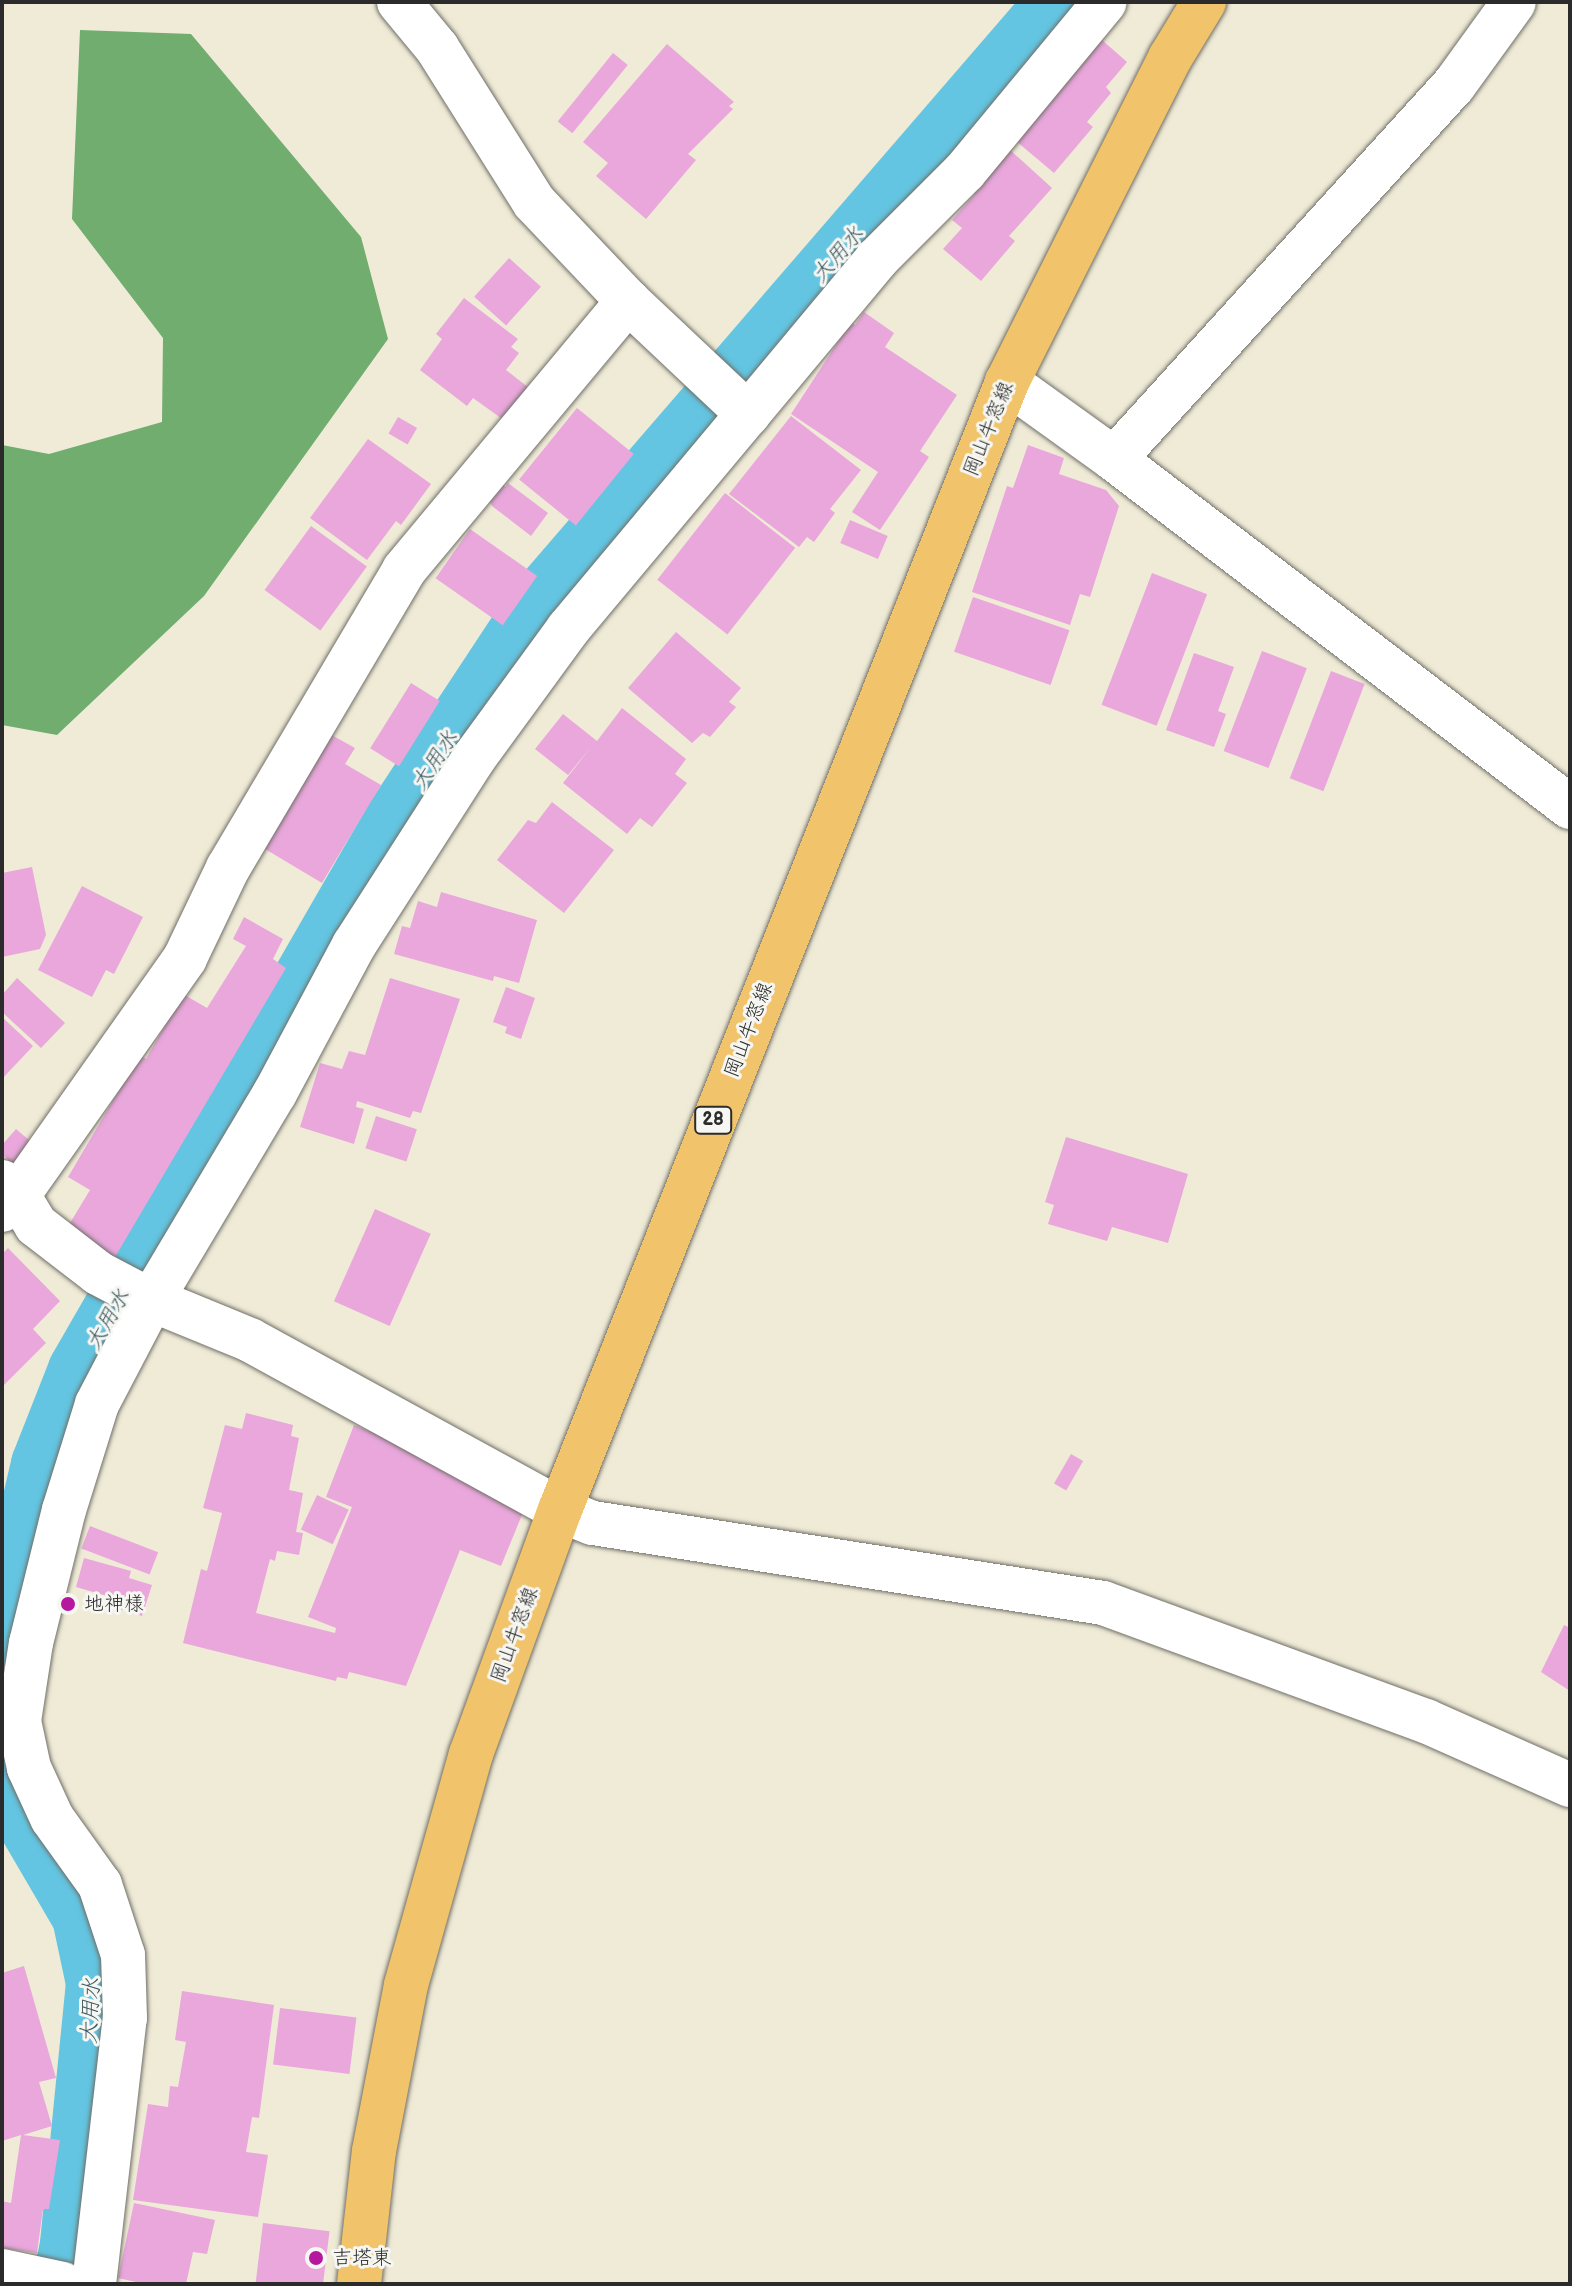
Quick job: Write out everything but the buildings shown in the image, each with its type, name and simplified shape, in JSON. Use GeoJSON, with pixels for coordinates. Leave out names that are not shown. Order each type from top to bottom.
{"type":"FeatureCollection","features":[{"type":"Feature","properties":{"kind":"main road","name":"岡山牛窓線"},"geometry":{"type":"LineString","coordinates":[[359,2284],[374,2151],[406,1985],[471,1754],[560,1510],[1007,382],[1170,58],[1204,2]]}},
{"type":"Feature","properties":{"kind":"street"},"geometry":{"type":"LineString","coordinates":[[399,2],[437,48],[534,202],[628,301],[731,399]]}},
{"type":"Feature","properties":{"kind":"street"},"geometry":{"type":"LineString","coordinates":[[94,2284],[125,2018],[123,1955],[100,1885],[52,1818],[29,1768],[19,1721],[31,1643],[64,1510],[92,1419],[152,1299],[275,1093],[354,945],[474,758],[731,399],[965,171],[1105,2]]}},
{"type":"Feature","properties":{"kind":"street"},"geometry":{"type":"LineString","coordinates":[[1114,459],[1454,85],[1514,2]]}},
{"type":"Feature","properties":{"kind":"street"},"geometry":{"type":"LineString","coordinates":[[628,301],[404,570],[228,868],[185,958],[7,1195],[36,1225],[98,1273],[250,1340],[560,1510],[593,1523],[1103,1603],[1426,1721],[1570,1785]]}},
{"type":"Feature","properties":{"kind":"street"},"geometry":{"type":"LineString","coordinates":[[1007,382],[1114,459],[1570,807]]}},
{"type":"Feature","properties":{"kind":"green space"},"geometry":{"type":"Polygon","coordinates":[[[80,30],[191,34],[361,237],[388,339],[204,596],[57,735],[2,725],[2,445],[49,454],[162,422],[163,338],[72,219],[80,30]]]}},
{"type":"Feature","properties":{"kind":"waterway","name":"大用水"},"geometry":{"type":"LineString","coordinates":[[2,1635],[42,1464],[79,1370],[396,819],[539,602],[1057,2]]}},
{"type":"Feature","properties":{"kind":"waterway","name":"大用水"},"geometry":{"type":"LineString","coordinates":[[2,1758],[13,1797],[83,1917],[97,1983],[71,2245],[63,2284]]}},
{"type":"Feature","properties":{"kind":"place","name":"地神様"},"geometry":{"type":"Point","coordinates":[68,1604]}},
{"type":"Feature","properties":{"kind":"place","name":"吉塔東"},"geometry":{"type":"Point","coordinates":[316,2258]}}]}
